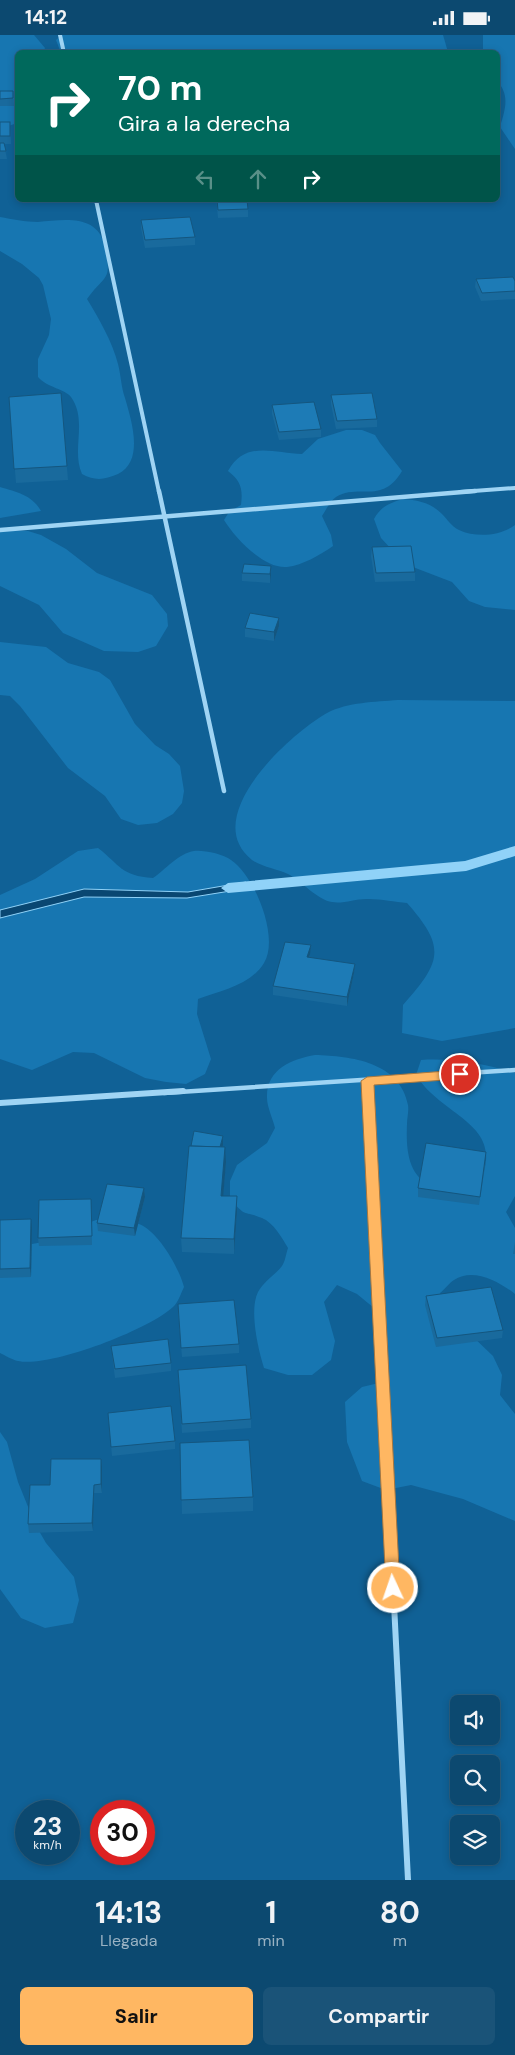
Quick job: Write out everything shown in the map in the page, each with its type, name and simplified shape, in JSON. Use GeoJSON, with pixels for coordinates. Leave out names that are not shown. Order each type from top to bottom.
{"type":"FeatureCollection","features":[{"type":"Feature","properties":{"kind":"street"},"geometry":{"type":"LineString","coordinates":[[60,35],[63,50]]}},
{"type":"Feature","properties":{"kind":"street"},"geometry":{"type":"LineString","coordinates":[[96,202],[224,791]]}},
{"type":"Feature","properties":{"kind":"street"},"geometry":{"type":"LineString","coordinates":[[0,530],[165,515],[515,488]]}},
{"type":"Feature","properties":{"kind":"street"},"geometry":{"type":"LineString","coordinates":[[0,1103],[367,1081],[515,1070]]}},
{"type":"Feature","properties":{"kind":"street"},"geometry":{"type":"LineString","coordinates":[[367,1081],[408,1880]]}},
{"type":"Feature","properties":{"kind":"shaded area"},"geometry":{"type":"Polygon","coordinates":[[[0,35],[34,35],[45,48],[44,50],[15,50],[15,124],[0,129],[0,35]]]}},
{"type":"Feature","properties":{"kind":"shaded area"},"geometry":{"type":"Polygon","coordinates":[[[62,35],[443,35],[447,50],[60,50],[56,40],[62,35]]]}},
{"type":"Feature","properties":{"kind":"shaded area"},"geometry":{"type":"Polygon","coordinates":[[[483,35],[515,35],[515,149],[500,127],[505,98],[500,84],[500,50],[483,50],[483,35]]]}},
{"type":"Feature","properties":{"kind":"shaded area"},"geometry":{"type":"Polygon","coordinates":[[[0,217],[33,222],[78,221],[95,228],[101,236],[107,258],[107,272],[106,276],[87,299],[105,330],[115,355],[134,439],[134,450],[131,460],[126,468],[118,474],[100,479],[82,474],[78,455],[79,425],[76,406],[68,394],[47,384],[38,377],[38,359],[49,335],[51,319],[43,285],[39,278],[22,264],[0,251],[0,217]]]}},
{"type":"Feature","properties":{"kind":"shaded area"},"geometry":{"type":"Polygon","coordinates":[[[346,430],[362,430],[375,435],[402,471],[386,487],[378,490],[345,493],[336,497],[330,503],[322,516],[331,535],[333,546],[323,553],[305,562],[287,567],[269,563],[260,558],[235,535],[224,520],[229,512],[241,505],[242,499],[240,486],[236,478],[228,471],[235,461],[251,452],[270,451],[302,454],[318,439],[346,430]]]}},
{"type":"Feature","properties":{"kind":"shaded area"},"geometry":{"type":"Polygon","coordinates":[[[0,487],[29,498],[41,511],[0,518],[0,487]]]}},
{"type":"Feature","properties":{"kind":"shaded area"},"geometry":{"type":"Polygon","coordinates":[[[403,499],[419,501],[429,505],[438,510],[454,527],[466,533],[480,535],[496,534],[515,525],[515,610],[485,607],[469,601],[452,582],[405,564],[381,538],[374,519],[386,506],[403,499]]]}},
{"type":"Feature","properties":{"kind":"shaded area"},"geometry":{"type":"Polygon","coordinates":[[[0,530],[28,531],[41,535],[66,549],[97,573],[152,595],[167,614],[168,626],[156,646],[138,652],[104,651],[63,633],[39,605],[0,586],[0,530]]]}},
{"type":"Feature","properties":{"kind":"shaded area"},"geometry":{"type":"Polygon","coordinates":[[[0,642],[46,647],[68,663],[99,672],[110,680],[135,724],[155,745],[169,754],[180,766],[184,791],[182,803],[173,814],[157,823],[138,825],[121,819],[105,796],[68,768],[20,706],[10,696],[0,695],[0,642]]]}},
{"type":"Feature","properties":{"kind":"shaded area"},"geometry":{"type":"Polygon","coordinates":[[[398,700],[515,701],[515,1028],[442,1041],[402,1033],[403,1005],[432,966],[434,955],[429,932],[407,903],[374,899],[346,902],[327,901],[288,874],[252,860],[238,842],[236,822],[242,800],[255,778],[292,739],[335,709],[362,703],[398,700]]]}},
{"type":"Feature","properties":{"kind":"shaded area"},"geometry":{"type":"Polygon","coordinates":[[[98,848],[127,872],[153,878],[188,852],[203,851],[223,856],[240,868],[256,892],[262,907],[269,938],[268,952],[264,963],[258,971],[243,982],[198,999],[197,1014],[211,1059],[205,1074],[186,1084],[145,1078],[94,1053],[73,1052],[32,1070],[0,1059],[0,895],[35,879],[78,851],[98,848]]]}},
{"type":"Feature","properties":{"kind":"shaded area"},"geometry":{"type":"Polygon","coordinates":[[[246,882],[249,888],[187,898],[84,897],[0,918],[0,910],[84,889],[188,892],[246,882]]]}},
{"type":"Feature","properties":{"kind":"shaded area"},"geometry":{"type":"Polygon","coordinates":[[[315,1055],[344,1057],[372,1064],[395,1079],[403,1091],[408,1105],[407,1142],[413,1168],[424,1182],[443,1188],[476,1189],[485,1167],[486,1150],[480,1136],[470,1124],[428,1090],[416,1075],[421,1060],[469,1062],[515,1073],[515,1196],[506,1212],[515,1228],[515,1294],[494,1281],[469,1275],[461,1276],[454,1280],[440,1293],[447,1312],[493,1356],[502,1375],[500,1395],[515,1414],[515,1521],[463,1499],[411,1485],[386,1490],[362,1481],[347,1442],[345,1402],[362,1387],[383,1382],[389,1363],[382,1325],[374,1308],[357,1294],[337,1285],[324,1302],[335,1341],[331,1360],[312,1375],[288,1375],[264,1368],[255,1330],[255,1300],[260,1288],[282,1266],[288,1248],[270,1223],[262,1218],[245,1213],[235,1204],[230,1198],[230,1181],[237,1165],[267,1143],[275,1128],[267,1102],[268,1088],[271,1080],[282,1067],[289,1063],[315,1055]]]}},
{"type":"Feature","properties":{"kind":"shaded area"},"geometry":{"type":"Polygon","coordinates":[[[96,1220],[134,1222],[146,1228],[161,1242],[173,1261],[184,1287],[176,1303],[173,1307],[143,1326],[75,1353],[33,1362],[18,1361],[0,1353],[0,1246],[35,1244],[55,1238],[96,1220]]]}},
{"type":"Feature","properties":{"kind":"shaded area"},"geometry":{"type":"Polygon","coordinates":[[[0,1432],[7,1442],[18,1482],[35,1524],[46,1543],[74,1577],[79,1600],[73,1623],[45,1628],[21,1618],[0,1589],[0,1432]]]}},
{"type":"Feature","properties":{"kind":"building"},"geometry":{"type":"Polygon","coordinates":[[[0,91],[13,91],[13,98],[0,99],[0,91]]]}},
{"type":"Feature","properties":{"kind":"building"},"geometry":{"type":"Polygon","coordinates":[[[0,122],[10,122],[10,136],[0,136],[0,122]]]}},
{"type":"Feature","properties":{"kind":"building"},"geometry":{"type":"Polygon","coordinates":[[[0,143],[4,143],[6,151],[0,151],[0,143]]]}},
{"type":"Feature","properties":{"kind":"building"},"geometry":{"type":"Polygon","coordinates":[[[217,202],[247,202],[248,209],[218,210],[217,202]]]}},
{"type":"Feature","properties":{"kind":"building"},"geometry":{"type":"Polygon","coordinates":[[[190,217],[195,237],[145,240],[141,220],[190,217]]]}},
{"type":"Feature","properties":{"kind":"building"},"geometry":{"type":"Polygon","coordinates":[[[513,277],[515,291],[482,293],[476,279],[513,277]]]}},
{"type":"Feature","properties":{"kind":"building"},"geometry":{"type":"Polygon","coordinates":[[[61,393],[67,466],[14,469],[9,397],[61,393]]]}},
{"type":"Feature","properties":{"kind":"building"},"geometry":{"type":"Polygon","coordinates":[[[372,393],[377,419],[337,421],[331,395],[372,393]]]}},
{"type":"Feature","properties":{"kind":"building"},"geometry":{"type":"Polygon","coordinates":[[[314,402],[321,429],[279,432],[272,405],[314,402]]]}},
{"type":"Feature","properties":{"kind":"building"},"geometry":{"type":"Polygon","coordinates":[[[411,546],[415,572],[376,573],[372,547],[411,546]]]}},
{"type":"Feature","properties":{"kind":"building"},"geometry":{"type":"Polygon","coordinates":[[[244,564],[271,566],[270,574],[242,573],[244,564]]]}},
{"type":"Feature","properties":{"kind":"building"},"geometry":{"type":"Polygon","coordinates":[[[250,613],[279,618],[274,632],[245,628],[250,613]]]}},
{"type":"Feature","properties":{"kind":"building"},"geometry":{"type":"Polygon","coordinates":[[[285,942],[311,945],[307,957],[355,964],[347,997],[273,986],[285,942]]]}},
{"type":"Feature","properties":{"kind":"building"},"geometry":{"type":"Polygon","coordinates":[[[194,1131],[223,1136],[220,1147],[191,1146],[194,1131]]]}},
{"type":"Feature","properties":{"kind":"building"},"geometry":{"type":"Polygon","coordinates":[[[426,1143],[486,1152],[480,1197],[418,1188],[426,1143]]]}},
{"type":"Feature","properties":{"kind":"building"},"geometry":{"type":"Polygon","coordinates":[[[189,1146],[225,1147],[221,1196],[237,1196],[234,1239],[181,1238],[189,1146]]]}},
{"type":"Feature","properties":{"kind":"building"},"geometry":{"type":"Polygon","coordinates":[[[107,1184],[144,1188],[134,1228],[97,1223],[107,1184]]]}},
{"type":"Feature","properties":{"kind":"building"},"geometry":{"type":"Polygon","coordinates":[[[91,1199],[92,1236],[38,1238],[39,1200],[91,1199]]]}},
{"type":"Feature","properties":{"kind":"building"},"geometry":{"type":"Polygon","coordinates":[[[31,1219],[30,1268],[0,1269],[0,1220],[31,1219]]]}},
{"type":"Feature","properties":{"kind":"building"},"geometry":{"type":"Polygon","coordinates":[[[491,1287],[503,1330],[437,1338],[426,1296],[491,1287]]]}},
{"type":"Feature","properties":{"kind":"building"},"geometry":{"type":"Polygon","coordinates":[[[234,1300],[239,1344],[181,1348],[178,1304],[234,1300]]]}},
{"type":"Feature","properties":{"kind":"building"},"geometry":{"type":"Polygon","coordinates":[[[168,1339],[171,1363],[115,1369],[111,1346],[168,1339]]]}},
{"type":"Feature","properties":{"kind":"building"},"geometry":{"type":"Polygon","coordinates":[[[246,1365],[251,1419],[182,1424],[178,1370],[246,1365]]]}},
{"type":"Feature","properties":{"kind":"building"},"geometry":{"type":"Polygon","coordinates":[[[171,1406],[175,1441],[111,1447],[108,1413],[171,1406]]]}},
{"type":"Feature","properties":{"kind":"building"},"geometry":{"type":"Polygon","coordinates":[[[249,1440],[253,1497],[181,1500],[180,1443],[249,1440]]]}},
{"type":"Feature","properties":{"kind":"building"},"geometry":{"type":"Polygon","coordinates":[[[51,1459],[101,1459],[101,1484],[94,1485],[92,1523],[28,1524],[30,1485],[50,1485],[51,1459]]]}},
{"type":"Feature","properties":{"kind":"waterway"},"geometry":{"type":"LineString","coordinates":[[228,888],[466,866],[515,851]]}},
{"type":"Feature","properties":{"kind":"route"},"geometry":{"type":"LineString","coordinates":[[393,1588],[367,1081],[460,1074]]}}]}
